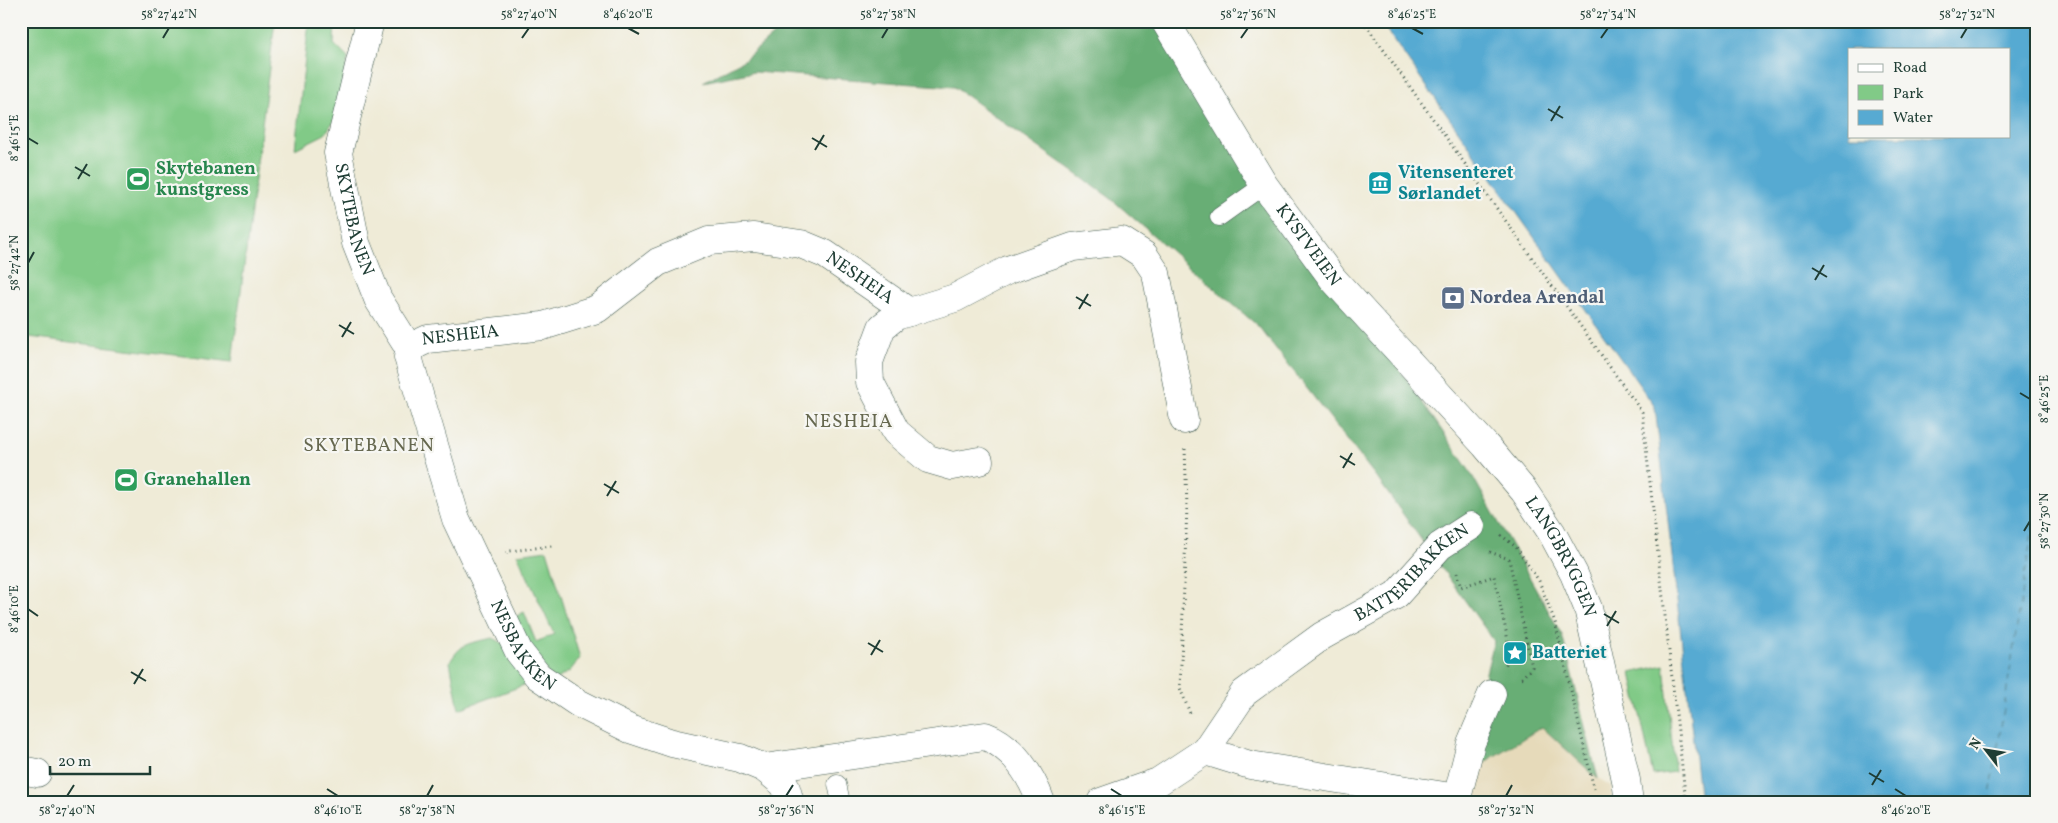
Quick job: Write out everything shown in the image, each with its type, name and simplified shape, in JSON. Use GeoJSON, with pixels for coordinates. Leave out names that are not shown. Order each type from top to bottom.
{"type":"FeatureCollection","features":[{"type":"Feature","properties":{"kind":"street","name":"SKYTEBANEN"},"geometry":{"type":"LineString","coordinates":[[370,21],[338,153],[356,243],[378,299],[405,342],[413,346]]}},
{"type":"Feature","properties":{"kind":"street","name":"KYSTVEIEN"},"geometry":{"type":"LineString","coordinates":[[1164,21],[1264,185],[1333,279],[1485,445]]}},
{"type":"Feature","properties":{"kind":"street","name":"NESHEIA"},"geometry":{"type":"LineString","coordinates":[[413,346],[428,339],[543,326],[597,309],[658,262],[709,241],[754,237],[801,244],[825,254],[909,312],[955,298],[1008,270],[1072,247],[1122,241],[1144,255],[1156,273],[1184,420]]}},
{"type":"Feature","properties":{"kind":"street"},"geometry":{"type":"LineString","coordinates":[[909,312],[896,316],[882,327],[869,362],[870,382],[896,432],[928,459],[952,466],[979,461]]}},
{"type":"Feature","properties":{"kind":"street","name":"NESBAKKEN"},"geometry":{"type":"LineString","coordinates":[[413,346],[408,356],[456,519],[519,652],[538,676],[578,704],[630,729],[672,743],[740,758],[764,768],[785,785],[790,802]]}},
{"type":"Feature","properties":{"kind":"street","name":"LANGBRYGGEN"},"geometry":{"type":"LineString","coordinates":[[1485,445],[1524,491],[1552,533],[1574,574],[1588,608],[1626,780],[1629,802]]}},
{"type":"Feature","properties":{"kind":"street","name":"BATTERIBAKKEN"},"geometry":{"type":"LineString","coordinates":[[1205,751],[1244,693],[1322,636],[1396,595],[1440,546],[1471,526]]}},
{"type":"Feature","properties":{"kind":"street"},"geometry":{"type":"LineString","coordinates":[[1101,802],[1158,782],[1205,751],[1250,765],[1456,800],[1471,743],[1504,689]]}},
{"type":"Feature","properties":{"kind":"street"},"geometry":{"type":"LineString","coordinates":[[764,768],[985,736],[997,740],[1020,763],[1036,788],[1041,802]]}},
{"type":"Feature","properties":{"kind":"lane"},"geometry":{"type":"LineString","coordinates":[[1219,217],[1264,185]]}},
{"type":"Feature","properties":{"kind":"lane"},"geometry":{"type":"LineString","coordinates":[[837,784],[841,802]]}},
{"type":"Feature","properties":{"kind":"path"},"geometry":{"type":"LineString","coordinates":[[1363,21],[1642,412],[1686,802]]}},
{"type":"Feature","properties":{"kind":"path"},"geometry":{"type":"LineString","coordinates":[[1184,420],[1187,507],[1180,688],[1205,751]]}},
{"type":"Feature","properties":{"kind":"path","name":"BATTERIBAKKEN"},"geometry":{"type":"LineString","coordinates":[[1471,526],[1495,530],[1516,547],[1539,581],[1555,622],[1591,782],[1596,795]]}},
{"type":"Feature","properties":{"kind":"path"},"geometry":{"type":"LineString","coordinates":[[479,568],[510,551],[552,546]]}},
{"type":"Feature","properties":{"kind":"path"},"geometry":{"type":"LineString","coordinates":[[1482,555],[1491,551],[1509,559],[1532,667],[1504,689]]}},
{"type":"Feature","properties":{"kind":"path"},"geometry":{"type":"LineString","coordinates":[[1461,587],[1494,576],[1511,654],[1504,689]]}},
{"type":"Feature","properties":{"kind":"shaded area"},"geometry":{"type":"Polygon","coordinates":[[[1542,727],[1598,778],[1611,786],[1612,802],[1451,802],[1460,777],[1542,727]]]}},
{"type":"Feature","properties":{"kind":"green space","name":"Skytebanen kunstgress"},"geometry":{"type":"Polygon","coordinates":[[[21,21],[275,21],[232,362],[21,336],[21,21]]]}},
{"type":"Feature","properties":{"kind":"green space"},"geometry":{"type":"Polygon","coordinates":[[[309,21],[335,21],[334,44],[348,58],[335,119],[325,134],[295,149],[309,21]]]}},
{"type":"Feature","properties":{"kind":"green space"},"geometry":{"type":"Polygon","coordinates":[[[790,21],[1152,21],[1360,312],[1469,470],[1562,635],[1598,779],[1542,727],[1460,777],[1494,641],[1377,478],[1259,327],[1109,197],[954,87],[754,72],[703,82],[744,60],[790,21]]]}},
{"type":"Feature","properties":{"kind":"green space"},"geometry":{"type":"Polygon","coordinates":[[[547,550],[580,658],[570,671],[553,681],[512,619],[524,612],[536,642],[554,634],[517,554],[547,550]]]}},
{"type":"Feature","properties":{"kind":"green space"},"geometry":{"type":"Polygon","coordinates":[[[492,638],[508,646],[527,684],[459,709],[450,662],[454,655],[467,644],[492,638]]]}},
{"type":"Feature","properties":{"kind":"green space"},"geometry":{"type":"Polygon","coordinates":[[[1664,665],[1675,772],[1653,775],[1631,673],[1664,665]]]}},
{"type":"Feature","properties":{"kind":"water"},"geometry":{"type":"Polygon","coordinates":[[[1380,21],[2037,21],[2037,802],[1700,802],[1655,407],[1380,21]]]}},
{"type":"Feature","properties":{"kind":"ferry route"},"geometry":{"type":"LineString","coordinates":[[1989,802],[2037,501]]}},
{"type":"Feature","properties":{"kind":"place","name":"Skytebanen kunstgress"},"geometry":{"type":"Point","coordinates":[138,179]}},
{"type":"Feature","properties":{"kind":"place","name":"Vitensenteret Sørlandet"},"geometry":{"type":"Point","coordinates":[1380,183]}},
{"type":"Feature","properties":{"kind":"place","name":"Nordea Arendal"},"geometry":{"type":"Point","coordinates":[1453,298]}},
{"type":"Feature","properties":{"kind":"place","name":"Granehallen"},"geometry":{"type":"Point","coordinates":[126,480]}},
{"type":"Feature","properties":{"kind":"place","name":"Batteriet"},"geometry":{"type":"Point","coordinates":[1515,653]}},
{"type":"Feature","properties":{"kind":"district","name":"NESHEIA"},"geometry":{"type":"Point","coordinates":[849,422]}},
{"type":"Feature","properties":{"kind":"district","name":"SKYTEBANEN"},"geometry":{"type":"Point","coordinates":[369,446]}}]}
